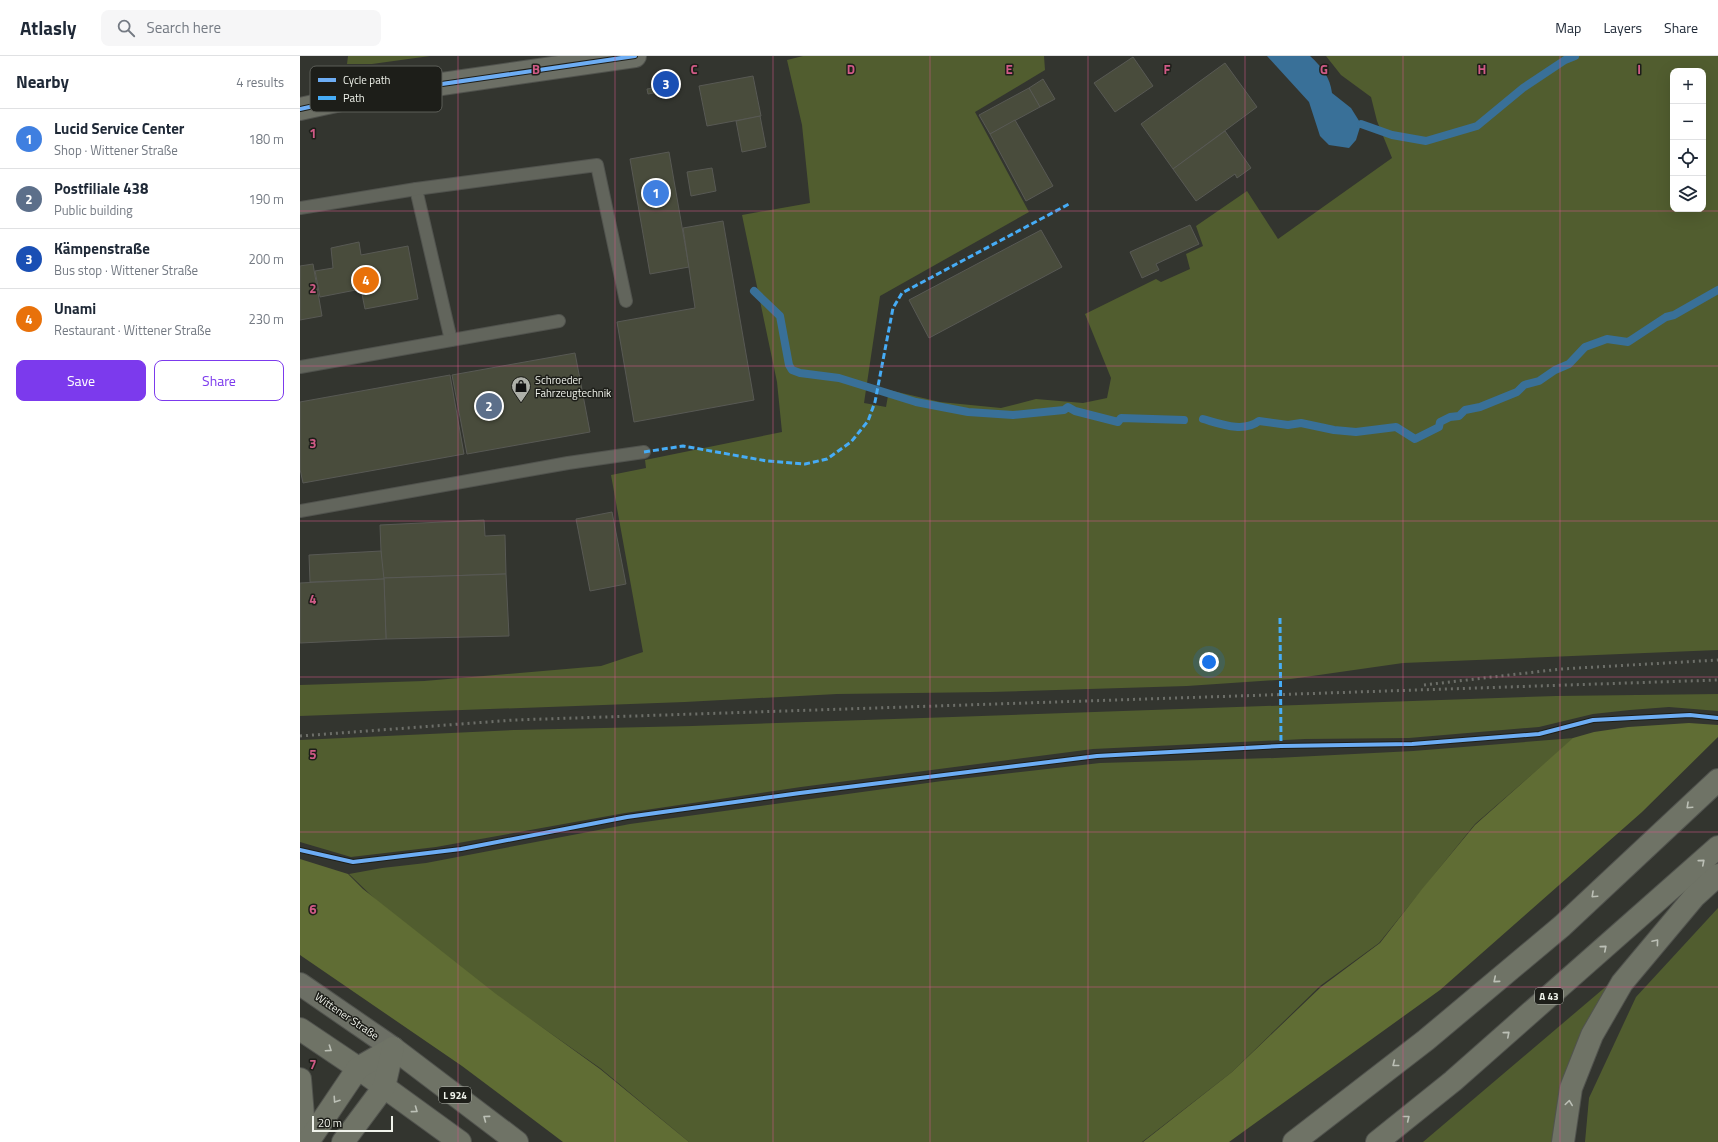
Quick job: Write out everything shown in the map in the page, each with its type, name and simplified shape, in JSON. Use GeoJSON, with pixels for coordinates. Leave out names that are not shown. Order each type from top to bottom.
{"type":"FeatureCollection","features":[{"type":"Feature","properties":{"kind":"highway"},"geometry":{"type":"LineString","coordinates":[[1294,1142],[1426,1040],[1562,926],[1718,780]]}},
{"type":"Feature","properties":{"kind":"highway","name":"A 43"},"geometry":{"type":"LineString","coordinates":[[1377,1142],[1452,1081],[1718,847]]}},
{"type":"Feature","properties":{"kind":"highway"},"geometry":{"type":"LineString","coordinates":[[1563,1142],[1571,1088],[1592,1035],[1622,983],[1694,898],[1718,875]]}},
{"type":"Feature","properties":{"kind":"highway"},"geometry":{"type":"LineString","coordinates":[[300,1029],[384,1086],[460,1142]]}},
{"type":"Feature","properties":{"kind":"highway"},"geometry":{"type":"LineString","coordinates":[[308,1142],[358,1068],[393,1048]]}},
{"type":"Feature","properties":{"kind":"highway"},"geometry":{"type":"LineString","coordinates":[[343,1142],[384,1086],[393,1048]]}},
{"type":"Feature","properties":{"kind":"highway","name":"L 924"},"geometry":{"type":"LineString","coordinates":[[393,1048],[517,1142]]}},
{"type":"Feature","properties":{"kind":"highway"},"geometry":{"type":"LineString","coordinates":[[300,1079],[303,1116],[300,1125]]}},
{"type":"Feature","properties":{"kind":"main road"},"geometry":{"type":"LineString","coordinates":[[442,84],[635,56]]}},
{"type":"Feature","properties":{"kind":"main road"},"geometry":{"type":"LineString","coordinates":[[300,94],[310,94]]}},
{"type":"Feature","properties":{"kind":"main road"},"geometry":{"type":"LineString","coordinates":[[300,109],[310,107]]}},
{"type":"Feature","properties":{"kind":"main road","name":"Wittener Straße"},"geometry":{"type":"LineString","coordinates":[[300,984],[393,1048]]}},
{"type":"Feature","properties":{"kind":"lane"},"geometry":{"type":"LineString","coordinates":[[300,208],[416,189],[597,165],[626,300]]}},
{"type":"Feature","properties":{"kind":"lane"},"geometry":{"type":"LineString","coordinates":[[416,189],[451,340]]}},
{"type":"Feature","properties":{"kind":"lane"},"geometry":{"type":"LineString","coordinates":[[300,367],[559,321]]}},
{"type":"Feature","properties":{"kind":"lane"},"geometry":{"type":"LineString","coordinates":[[300,511],[568,463],[644,452]]}},
{"type":"Feature","properties":{"kind":"green space"},"geometry":{"type":"Polygon","coordinates":[[[348,56],[430,56],[372,64],[347,64],[348,56]]]}},
{"type":"Feature","properties":{"kind":"green space"},"geometry":{"type":"Polygon","coordinates":[[[803,56],[1044,56],[1045,70],[975,112],[1029,212],[880,296],[864,403],[886,407],[889,390],[940,402],[1001,408],[1036,399],[1083,403],[1107,398],[1111,378],[1085,314],[1156,279],[1161,282],[1190,269],[1186,254],[1203,246],[1196,226],[1247,191],[1278,239],[1392,158],[1377,121],[1371,97],[1341,75],[1326,56],[1718,56],[1718,650],[1403,663],[1291,679],[1187,686],[990,692],[837,694],[685,702],[300,716],[300,685],[424,681],[601,666],[643,652],[611,475],[646,468],[645,460],[782,432],[777,382],[742,215],[810,203],[802,125],[787,60],[803,56]]]}},
{"type":"Feature","properties":{"kind":"green space"},"geometry":{"type":"Polygon","coordinates":[[[1718,694],[1718,711],[1669,707],[1630,710],[1593,714],[1539,727],[1409,738],[1305,739],[1093,749],[801,787],[625,813],[436,847],[351,857],[300,842],[300,740],[514,730],[692,726],[1556,696],[1718,694]]]}},
{"type":"Feature","properties":{"kind":"green space"},"geometry":{"type":"Polygon","coordinates":[[[1689,723],[1718,725],[1718,737],[1642,812],[1440,990],[1229,1142],[1143,1142],[1232,1072],[1321,987],[1380,943],[1475,825],[1573,738],[1594,732],[1628,727],[1689,723]]]}},
{"type":"Feature","properties":{"kind":"green space"},"geometry":{"type":"Polygon","coordinates":[[[1574,738],[1475,824],[1379,943],[1320,986],[1232,1072],[1142,1142],[689,1142],[600,1068],[496,995],[376,900],[349,874],[382,868],[426,863],[630,824],[942,781],[1100,763],[1275,758],[1413,751],[1574,738]]]}},
{"type":"Feature","properties":{"kind":"green space"},"geometry":{"type":"Polygon","coordinates":[[[300,859],[348,874],[363,889],[496,994],[600,1069],[689,1142],[563,1142],[462,1066],[300,955],[300,859]]]}},
{"type":"Feature","properties":{"kind":"green space"},"geometry":{"type":"Polygon","coordinates":[[[1718,908],[1718,1142],[1585,1142],[1589,1098],[1636,997],[1718,908]]]}},
{"type":"Feature","properties":{"kind":"green space"},"geometry":{"type":"Polygon","coordinates":[[[1609,984],[1553,1142],[1423,1142],[1609,984]]]}},
{"type":"Feature","properties":{"kind":"water"},"geometry":{"type":"Polygon","coordinates":[[[1267,56],[1310,56],[1318,64],[1327,77],[1332,93],[1351,108],[1361,124],[1356,140],[1349,148],[1329,145],[1320,136],[1309,102],[1267,56]]]}},
{"type":"Feature","properties":{"kind":"building"},"geometry":{"type":"Polygon","coordinates":[[[1133,57],[1153,86],[1115,112],[1094,83],[1133,57]]]}},
{"type":"Feature","properties":{"kind":"building"},"geometry":{"type":"Polygon","coordinates":[[[1225,63],[1257,107],[1173,169],[1141,124],[1225,63]]]}},
{"type":"Feature","properties":{"kind":"building"},"geometry":{"type":"Polygon","coordinates":[[[753,76],[761,116],[707,126],[699,86],[753,76]]]}},
{"type":"Feature","properties":{"kind":"building"},"geometry":{"type":"Polygon","coordinates":[[[1043,79],[1055,99],[1040,107],[1029,88],[1043,79]]]}},
{"type":"Feature","properties":{"kind":"building"},"geometry":{"type":"Polygon","coordinates":[[[664,86],[665,91],[648,94],[647,89],[664,86]]]}},
{"type":"Feature","properties":{"kind":"building"},"geometry":{"type":"Polygon","coordinates":[[[1029,88],[1040,107],[990,134],[979,115],[1029,88]]]}},
{"type":"Feature","properties":{"kind":"building"},"geometry":{"type":"Polygon","coordinates":[[[760,116],[766,147],[742,152],[736,121],[760,116]]]}},
{"type":"Feature","properties":{"kind":"building"},"geometry":{"type":"Polygon","coordinates":[[[1015,120],[1053,186],[1026,201],[990,134],[1015,120]]]}},
{"type":"Feature","properties":{"kind":"building"},"geometry":{"type":"Polygon","coordinates":[[[1225,131],[1251,168],[1237,178],[1235,174],[1196,201],[1173,169],[1225,131]]]}},
{"type":"Feature","properties":{"kind":"building"},"geometry":{"type":"Polygon","coordinates":[[[669,152],[689,267],[650,274],[630,159],[669,152]]]}},
{"type":"Feature","properties":{"kind":"building"},"geometry":{"type":"Polygon","coordinates":[[[712,168],[716,191],[691,196],[687,172],[712,168]]]}},
{"type":"Feature","properties":{"kind":"building"},"geometry":{"type":"Polygon","coordinates":[[[723,221],[754,400],[634,422],[617,322],[695,308],[683,228],[723,221]]]}},
{"type":"Feature","properties":{"kind":"building"},"geometry":{"type":"Polygon","coordinates":[[[1190,225],[1199,244],[1156,264],[1159,270],[1142,278],[1130,252],[1190,225]]]}},
{"type":"Feature","properties":{"kind":"building"},"geometry":{"type":"Polygon","coordinates":[[[1041,230],[1062,267],[929,338],[909,300],[1041,230]]]}},
{"type":"Feature","properties":{"kind":"building"},"geometry":{"type":"Polygon","coordinates":[[[359,242],[361,255],[408,246],[418,299],[365,309],[361,289],[320,297],[315,271],[333,268],[331,248],[359,242]]]}},
{"type":"Feature","properties":{"kind":"building"},"geometry":{"type":"Polygon","coordinates":[[[313,264],[322,316],[300,320],[300,266],[313,264]]]}},
{"type":"Feature","properties":{"kind":"building","name":"Schroeder Fahrzeugtechnik"},"geometry":{"type":"Polygon","coordinates":[[[575,353],[590,432],[467,454],[452,375],[575,353]]]}},
{"type":"Feature","properties":{"kind":"building"},"geometry":{"type":"Polygon","coordinates":[[[450,375],[464,454],[303,483],[300,469],[300,402],[450,375]]]}},
{"type":"Feature","properties":{"kind":"building"},"geometry":{"type":"Polygon","coordinates":[[[612,512],[626,584],[590,591],[576,519],[612,512]]]}},
{"type":"Feature","properties":{"kind":"building"},"geometry":{"type":"Polygon","coordinates":[[[484,520],[485,536],[505,535],[506,574],[382,578],[380,525],[484,520]]]}},
{"type":"Feature","properties":{"kind":"building"},"geometry":{"type":"Polygon","coordinates":[[[381,551],[384,579],[310,582],[309,555],[381,551]]]}},
{"type":"Feature","properties":{"kind":"building"},"geometry":{"type":"Polygon","coordinates":[[[506,574],[509,636],[386,639],[384,578],[506,574]]]}},
{"type":"Feature","properties":{"kind":"building"},"geometry":{"type":"Polygon","coordinates":[[[384,579],[386,639],[300,643],[300,583],[384,579]]]}},
{"type":"Feature","properties":{"kind":"waterway"},"geometry":{"type":"LineString","coordinates":[[1361,124],[1392,135],[1426,141],[1477,126],[1523,88],[1565,60],[1575,56]]}},
{"type":"Feature","properties":{"kind":"waterway"},"geometry":{"type":"LineString","coordinates":[[1203,419],[1224,425],[1239,427],[1253,425],[1259,421],[1288,425],[1301,423],[1334,430],[1356,432],[1396,427],[1415,439],[1439,427],[1440,422],[1450,417],[1459,416],[1465,410],[1480,407],[1517,392],[1524,385],[1539,381],[1555,370],[1569,364],[1585,347],[1607,339],[1628,342],[1666,317],[1674,315],[1718,290]]}},
{"type":"Feature","properties":{"kind":"waterway"},"geometry":{"type":"LineString","coordinates":[[754,291],[780,316],[789,365],[792,370],[800,373],[839,378],[916,402],[968,412],[1013,415],[1064,410],[1068,407],[1075,411],[1118,422],[1121,418],[1184,420]]}},
{"type":"Feature","properties":{"kind":"railway"},"geometry":{"type":"LineString","coordinates":[[1424,685],[1561,669],[1718,660]]}},
{"type":"Feature","properties":{"kind":"railway"},"geometry":{"type":"LineString","coordinates":[[300,736],[514,720],[1718,680]]}},
{"type":"Feature","properties":{"kind":"marked path"},"geometry":{"type":"LineString","coordinates":[[644,452],[683,446],[767,461],[805,464],[827,459],[851,442],[868,421],[875,402],[893,308],[902,293],[1069,204]]}},
{"type":"Feature","properties":{"kind":"marked path"},"geometry":{"type":"LineString","coordinates":[[1280,618],[1281,746]]}},
{"type":"Feature","properties":{"kind":"cycle path"},"geometry":{"type":"LineString","coordinates":[[442,84],[635,56]]}},
{"type":"Feature","properties":{"kind":"cycle path"},"geometry":{"type":"LineString","coordinates":[[300,109],[310,107]]}},
{"type":"Feature","properties":{"kind":"cycle path"},"geometry":{"type":"LineString","coordinates":[[300,850],[353,862],[461,849],[627,817],[800,793],[1097,756],[1281,746],[1412,744],[1539,734],[1593,720],[1690,715],[1718,718]]}},
{"type":"Feature","properties":{"kind":"place","name":"Kämpenstraße"},"geometry":{"type":"Point","coordinates":[666,84]}},
{"type":"Feature","properties":{"kind":"place","name":"Lucid Service Center"},"geometry":{"type":"Point","coordinates":[656,193]}},
{"type":"Feature","properties":{"kind":"place","name":"Unami"},"geometry":{"type":"Point","coordinates":[366,280]}},
{"type":"Feature","properties":{"kind":"place","name":"Schroeder Fahrzeugtechnik"},"geometry":{"type":"Point","coordinates":[521,403]}},
{"type":"Feature","properties":{"kind":"place","name":"Postfiliale 438"},"geometry":{"type":"Point","coordinates":[489,406]}}]}
